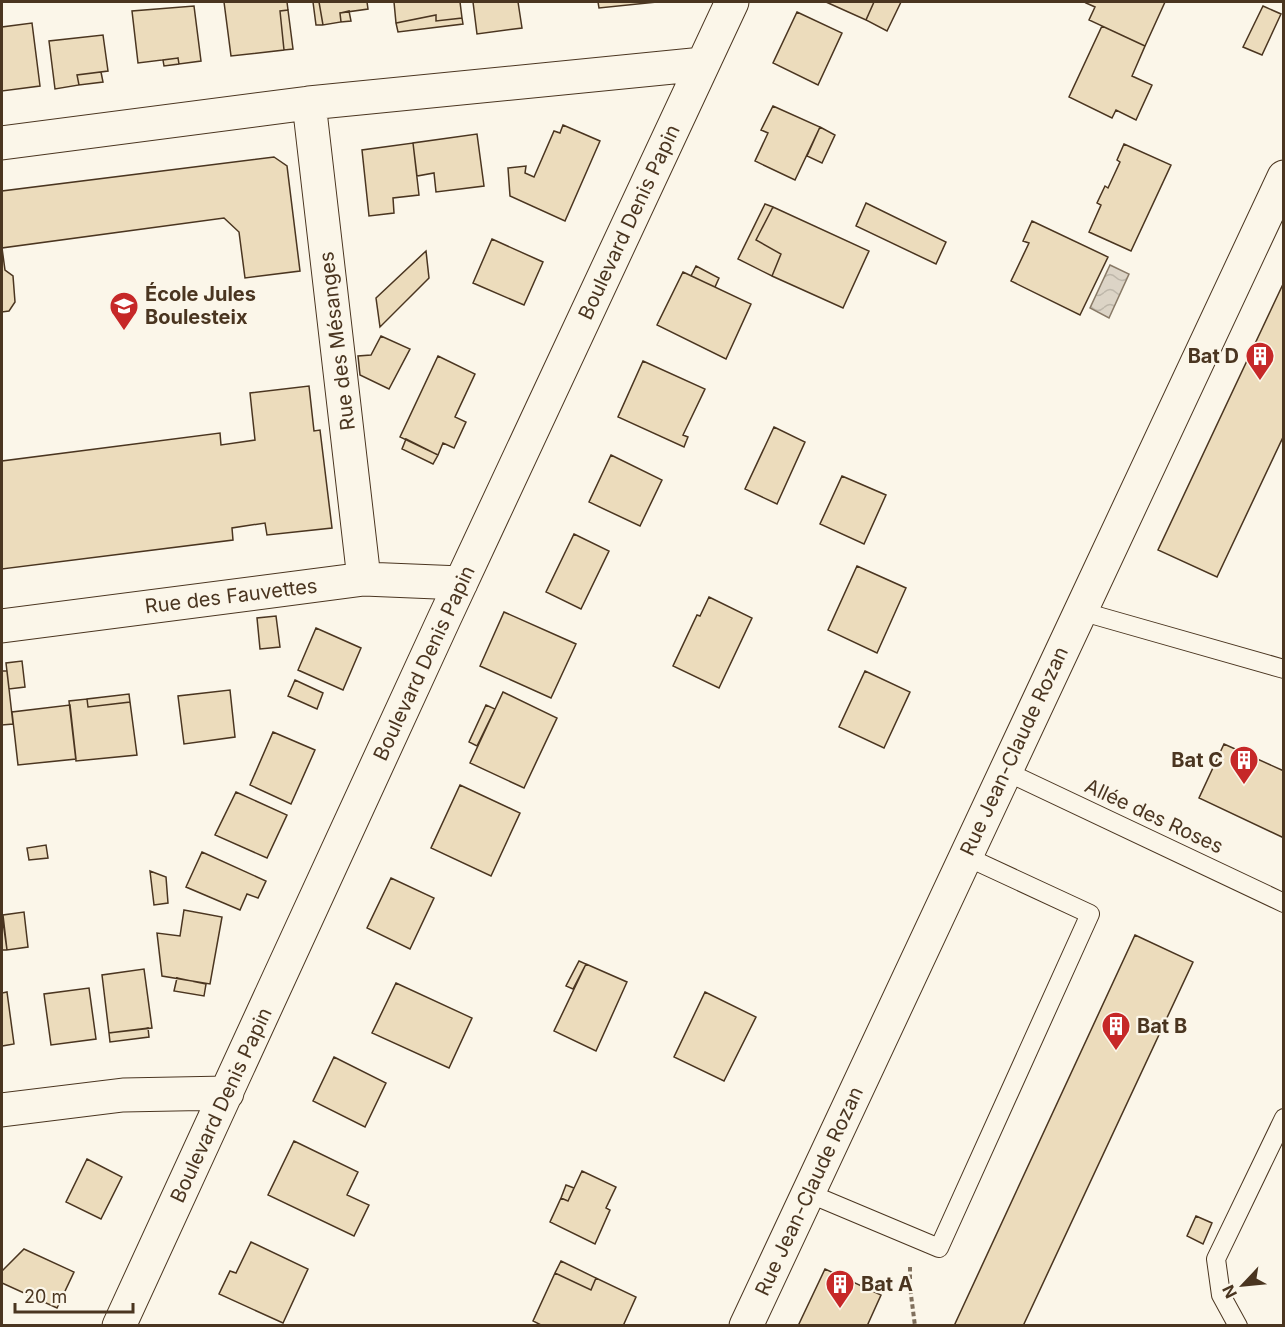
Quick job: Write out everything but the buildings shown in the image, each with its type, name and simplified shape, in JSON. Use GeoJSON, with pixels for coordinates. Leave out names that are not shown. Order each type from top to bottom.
{"type":"FeatureCollection","features":[{"type":"Feature","properties":{"kind":"street","name":"Boulevard Denis Papin"},"geometry":{"type":"LineString","coordinates":[[119,1326],[461,583],[732,2]]}},
{"type":"Feature","properties":{"kind":"street"},"geometry":{"type":"LineString","coordinates":[[2,142],[309,103],[703,64]]}},
{"type":"Feature","properties":{"kind":"street","name":"Rue des Mésanges"},"geometry":{"type":"LineString","coordinates":[[309,103],[364,579]]}},
{"type":"Feature","properties":{"kind":"street","name":"Rue Jean-Claude Rozan"},"geometry":{"type":"LineString","coordinates":[[746,1326],[1284,177]]}},
{"type":"Feature","properties":{"kind":"street","name":"Rue des Fauvettes"},"geometry":{"type":"LineString","coordinates":[[2,626],[364,579],[461,583]]}},
{"type":"Feature","properties":{"kind":"street"},"geometry":{"type":"LineString","coordinates":[[2,1110],[123,1095],[227,1093]]}},
{"type":"Feature","properties":{"kind":"lane"},"geometry":{"type":"LineString","coordinates":[[1080,611],[1284,669]]}},
{"type":"Feature","properties":{"kind":"lane","name":"Allée des Roses"},"geometry":{"type":"LineString","coordinates":[[1005,771],[1284,903]]}},
{"type":"Feature","properties":{"kind":"lane"},"geometry":{"type":"LineString","coordinates":[[808,1193],[939,1248],[1090,914],[965,856]]}},
{"type":"Feature","properties":{"kind":"lane"},"geometry":{"type":"LineString","coordinates":[[1238,1326],[1221,1295],[1216,1259],[1284,1118]]}},
{"type":"Feature","properties":{"kind":"path"},"geometry":{"type":"LineString","coordinates":[[910,1236],[910,1287],[915,1326]]}},
{"type":"Feature","properties":{"kind":"water"},"geometry":{"type":"Polygon","coordinates":[[[1110,265],[1129,274],[1109,318],[1090,308],[1110,265]]]}},
{"type":"Feature","properties":{"kind":"place","name":"École Jules Boulesteix"},"geometry":{"type":"Point","coordinates":[124,332]}},
{"type":"Feature","properties":{"kind":"place","name":"Bat D"},"geometry":{"type":"Point","coordinates":[1260,382]}},
{"type":"Feature","properties":{"kind":"place","name":"Bat C"},"geometry":{"type":"Point","coordinates":[1244,786]}},
{"type":"Feature","properties":{"kind":"place","name":"Bat B"},"geometry":{"type":"Point","coordinates":[1116,1052]}},
{"type":"Feature","properties":{"kind":"place","name":"Bat A"},"geometry":{"type":"Point","coordinates":[840,1310]}}]}
